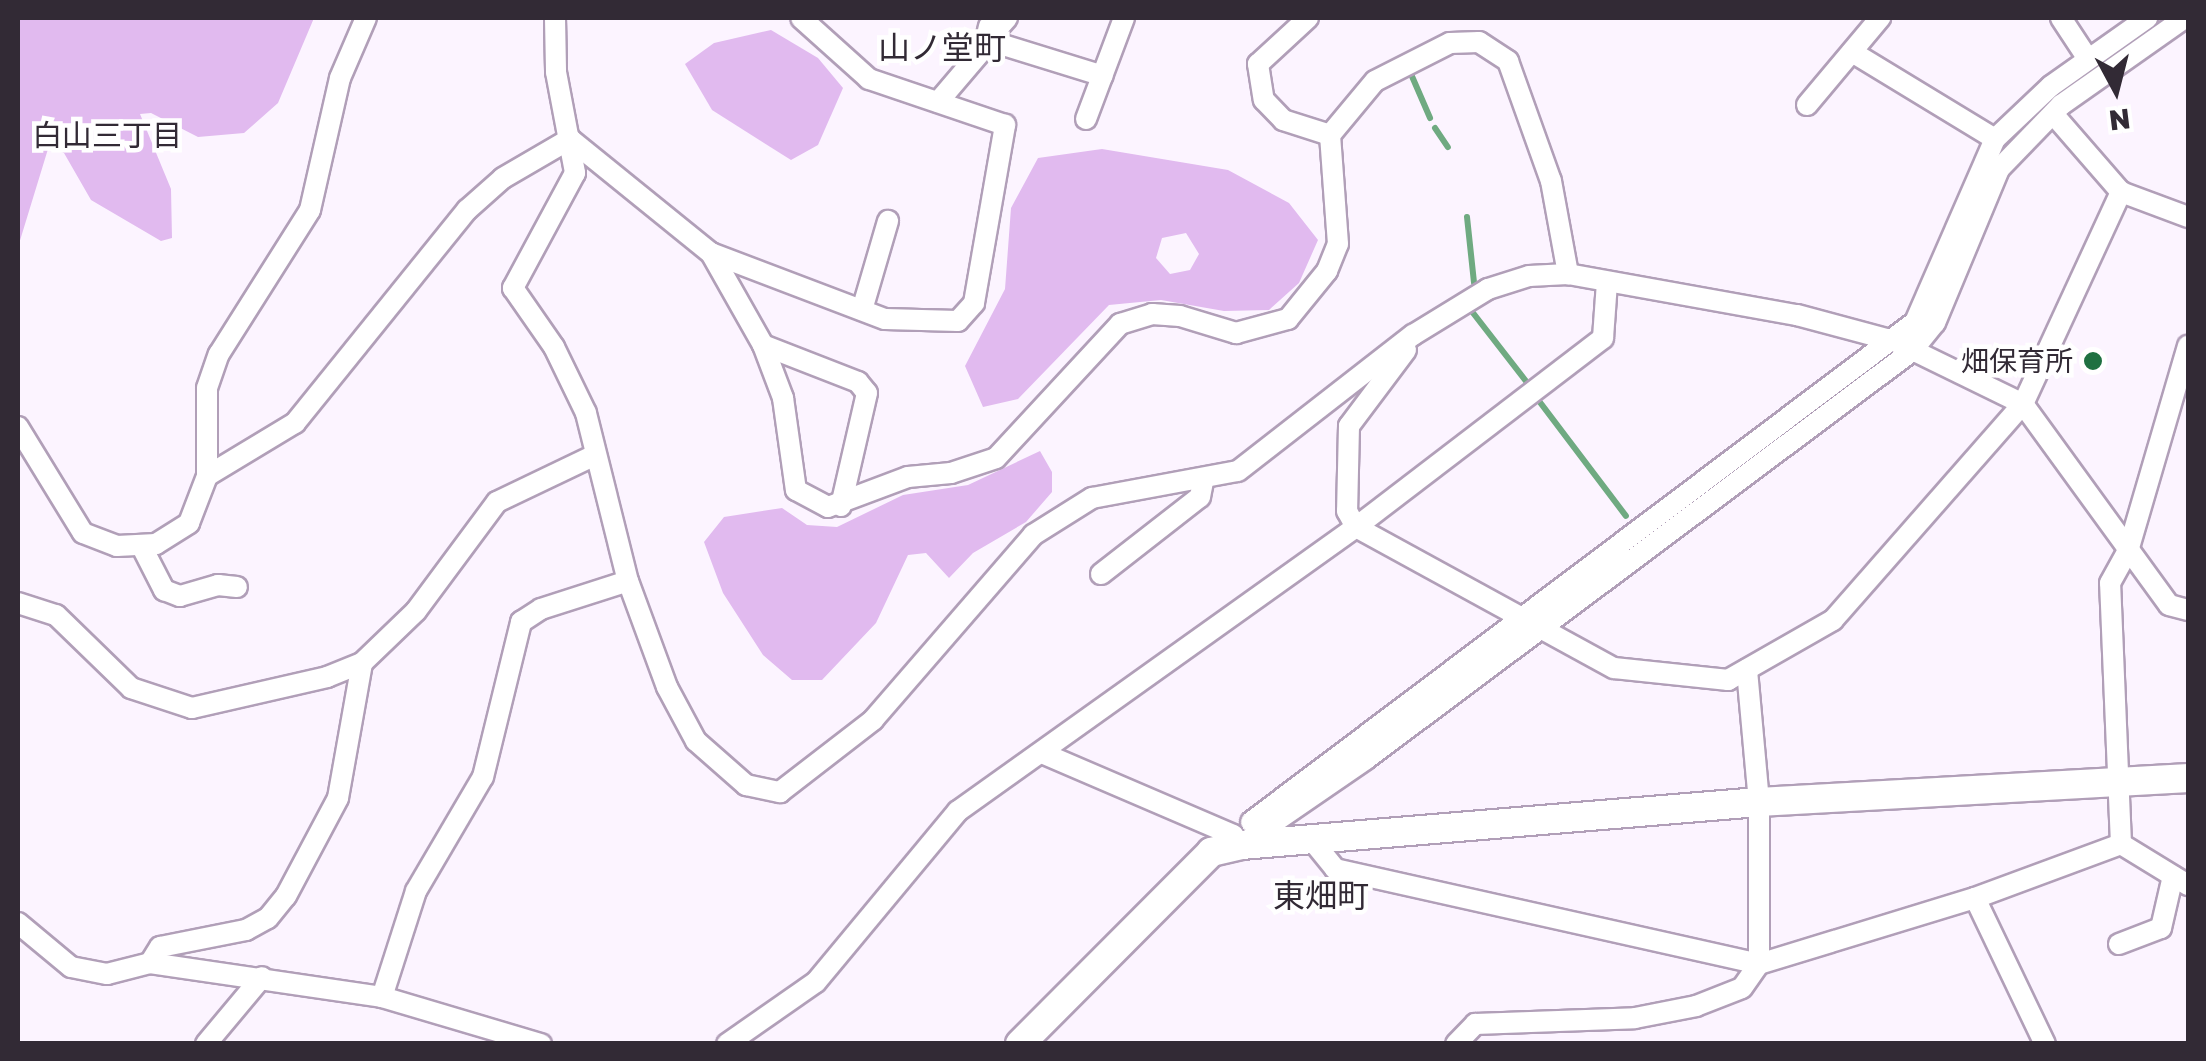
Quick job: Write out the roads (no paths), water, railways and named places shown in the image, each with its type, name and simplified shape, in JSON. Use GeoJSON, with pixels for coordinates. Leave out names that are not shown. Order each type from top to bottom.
{"type":"FeatureCollection","features":[{"type":"Feature","properties":{"kind":"street"},"geometry":{"type":"LineString","coordinates":[[18,428],[83,533],[117,546],[156,544],[189,522],[207,476],[207,388],[228,339],[310,210],[340,78],[366,18]]}},
{"type":"Feature","properties":{"kind":"street"},"geometry":{"type":"LineString","coordinates":[[554,18],[556,72],[575,173],[513,288],[562,364],[586,413],[593,456],[628,581],[667,688],[696,742],[746,786],[780,792],[873,720],[1033,534],[1092,498],[1203,482],[1238,471],[1412,334],[1488,289],[1529,276],[1568,274],[1720,300],[1903,346],[2023,404],[2169,605],[2188,610]]}},
{"type":"Feature","properties":{"kind":"street"},"geometry":{"type":"LineString","coordinates":[[570,139],[711,253],[862,310],[932,324],[958,321],[974,303],[1004,125],[869,79],[801,18]]}},
{"type":"Feature","properties":{"kind":"street"},"geometry":{"type":"LineString","coordinates":[[986,40],[991,18]]}},
{"type":"Feature","properties":{"kind":"street"},"geometry":{"type":"LineString","coordinates":[[938,102],[1008,18]]}},
{"type":"Feature","properties":{"kind":"street"},"geometry":{"type":"LineString","coordinates":[[1086,119],[1124,18]]}},
{"type":"Feature","properties":{"kind":"street"},"geometry":{"type":"LineString","coordinates":[[1308,18],[1258,64],[1264,100],[1283,120],[1330,135]]}},
{"type":"Feature","properties":{"kind":"street"},"geometry":{"type":"LineString","coordinates":[[1808,105],[1880,18]]}},
{"type":"Feature","properties":{"kind":"street"},"geometry":{"type":"LineString","coordinates":[[2061,18],[2088,59]]}},
{"type":"Feature","properties":{"kind":"street"},"geometry":{"type":"LineString","coordinates":[[1903,346],[1995,140],[2088,59],[2147,18]]}},
{"type":"Feature","properties":{"kind":"street"},"geometry":{"type":"LineString","coordinates":[[1020,1044],[1211,852],[1237,840],[1935,324],[1999,169],[2054,115],[2185,18]]}},
{"type":"Feature","properties":{"kind":"street"},"geometry":{"type":"LineString","coordinates":[[986,40],[1104,76]]}},
{"type":"Feature","properties":{"kind":"street"},"geometry":{"type":"LineString","coordinates":[[711,253],[764,345],[783,398],[796,490],[815,503],[841,506],[908,476],[951,474],[996,458],[1120,324],[1152,314],[1180,316],[1236,332],[1288,319],[1326,271],[1338,244],[1330,135],[1375,81],[1450,43],[1479,42],[1508,61],[1551,181],[1568,274]]}},
{"type":"Feature","properties":{"kind":"street"},"geometry":{"type":"LineString","coordinates":[[1852,52],[1995,140]]}},
{"type":"Feature","properties":{"kind":"street"},"geometry":{"type":"LineString","coordinates":[[2054,115],[2121,192],[2188,217]]}},
{"type":"Feature","properties":{"kind":"street"},"geometry":{"type":"LineString","coordinates":[[207,476],[295,423],[467,210],[503,178],[570,139]]}},
{"type":"Feature","properties":{"kind":"street"},"geometry":{"type":"LineString","coordinates":[[1412,334],[1349,426],[1347,510],[1356,526],[1614,668],[1684,680],[1728,680],[1833,620],[2023,404],[2121,192]]}},
{"type":"Feature","properties":{"kind":"street"},"geometry":{"type":"LineString","coordinates":[[862,310],[888,221]]}},
{"type":"Feature","properties":{"kind":"street"},"geometry":{"type":"LineString","coordinates":[[727,1044],[816,982],[958,811],[1356,526],[1603,338],[1607,282]]}},
{"type":"Feature","properties":{"kind":"street"},"geometry":{"type":"LineString","coordinates":[[764,345],[858,382],[866,393],[841,506]]}},
{"type":"Feature","properties":{"kind":"street"},"geometry":{"type":"LineString","coordinates":[[2121,844],[2110,582],[2128,551],[2188,346]]}},
{"type":"Feature","properties":{"kind":"street"},"geometry":{"type":"LineString","coordinates":[[18,603],[56,614],[131,688],[192,708],[362,663],[416,611],[496,502],[593,456]]}},
{"type":"Feature","properties":{"kind":"street"},"geometry":{"type":"LineString","coordinates":[[1100,574],[1200,497],[1203,482]]}},
{"type":"Feature","properties":{"kind":"street"},"geometry":{"type":"LineString","coordinates":[[141,544],[164,590],[180,596],[218,584],[237,587]]}},
{"type":"Feature","properties":{"kind":"street"},"geometry":{"type":"LineString","coordinates":[[382,996],[416,891],[483,777],[521,622],[540,609],[628,581]]}},
{"type":"Feature","properties":{"kind":"street"},"geometry":{"type":"LineString","coordinates":[[150,963],[160,947],[246,930],[268,918],[286,896],[338,798],[362,663]]}},
{"type":"Feature","properties":{"kind":"street"},"geometry":{"type":"LineString","coordinates":[[1456,1044],[1475,1024],[1635,1018],[1696,1006],[1742,988],[1759,964],[1759,802],[1748,670]]}},
{"type":"Feature","properties":{"kind":"street"},"geometry":{"type":"LineString","coordinates":[[1042,753],[1237,840],[1312,839],[1759,802],[2188,778]]}},
{"type":"Feature","properties":{"kind":"street"},"geometry":{"type":"LineString","coordinates":[[1312,839],[1336,869],[1759,964],[1974,898],[2121,844]]}},
{"type":"Feature","properties":{"kind":"street"},"geometry":{"type":"LineString","coordinates":[[2119,944],[2161,928],[2181,881],[2121,844]]}},
{"type":"Feature","properties":{"kind":"street"},"geometry":{"type":"LineString","coordinates":[[1974,898],[2045,1044]]}},
{"type":"Feature","properties":{"kind":"street"},"geometry":{"type":"LineString","coordinates":[[18,923],[72,967],[107,974],[150,963],[382,996],[541,1044]]}},
{"type":"Feature","properties":{"kind":"street"},"geometry":{"type":"LineString","coordinates":[[206,1044],[262,978]]}},
{"type":"Feature","properties":{"kind":"waterway"},"geometry":{"type":"LineString","coordinates":[[1411,74],[1430,118]]}},
{"type":"Feature","properties":{"kind":"waterway"},"geometry":{"type":"LineString","coordinates":[[1435,128],[1448,147]]}},
{"type":"Feature","properties":{"kind":"waterway"},"geometry":{"type":"LineString","coordinates":[[1467,217],[1474,283]]}},
{"type":"Feature","properties":{"kind":"waterway"},"geometry":{"type":"LineString","coordinates":[[1470,309],[1529,385]]}},
{"type":"Feature","properties":{"kind":"waterway"},"geometry":{"type":"LineString","coordinates":[[1536,397],[1626,516]]}},
{"type":"Feature","properties":{"kind":"place","name":"畑保育所"},"geometry":{"type":"Point","coordinates":[2093,361]}},
{"type":"Feature","properties":{"kind":"district","name":"山ノ堂町"},"geometry":{"type":"Point","coordinates":[942,47]}},
{"type":"Feature","properties":{"kind":"district","name":"白山三丁目"},"geometry":{"type":"Point","coordinates":[107,135]}},
{"type":"Feature","properties":{"kind":"district","name":"東畑町"},"geometry":{"type":"Point","coordinates":[1321,895]}}]}
